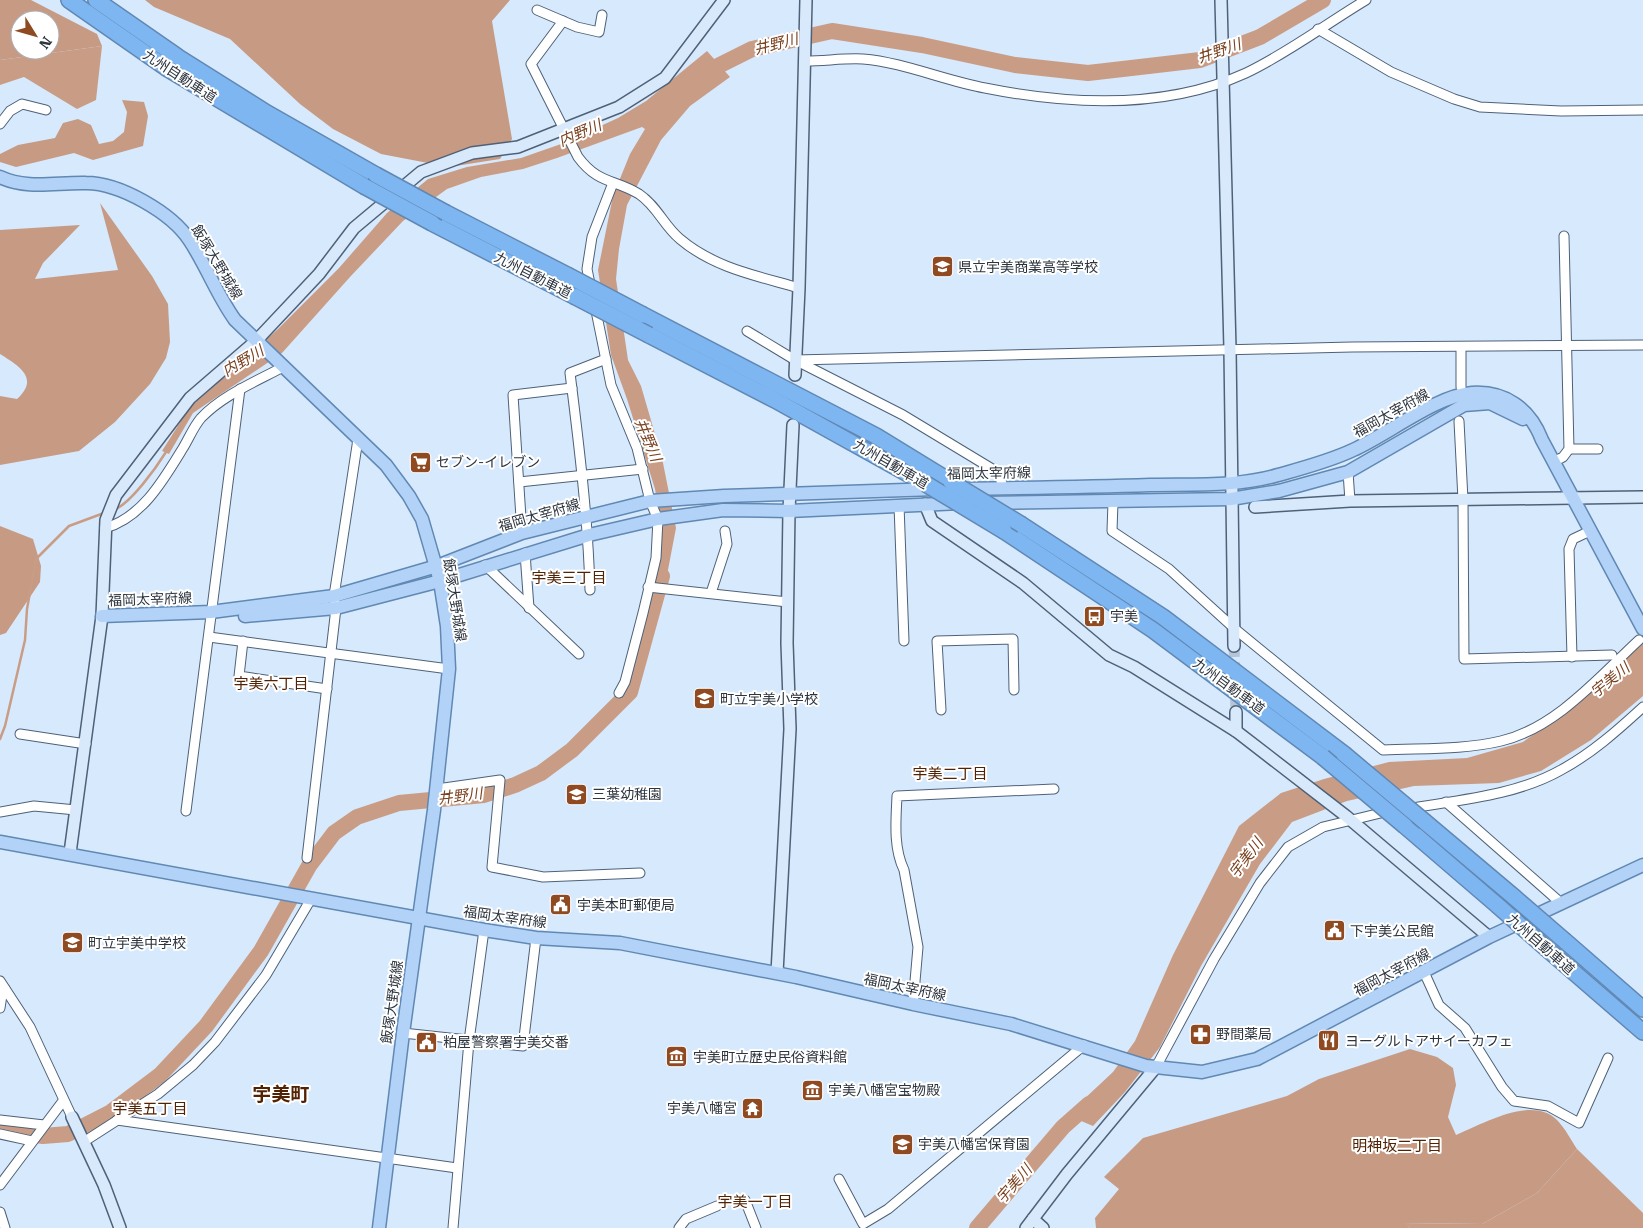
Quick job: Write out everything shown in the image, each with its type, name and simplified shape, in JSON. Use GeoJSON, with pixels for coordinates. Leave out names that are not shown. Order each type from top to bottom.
{"type":"FeatureCollection","features":[{"type":"Feature","properties":{"kind":"highway","name":"九州自動車道"},"geometry":{"type":"LineString","coordinates":[[69,0],[168,69],[364,186],[775,400],[926,484],[1004,531],[1153,630],[1323,757],[1643,1032]]}},
{"type":"Feature","properties":{"kind":"highway","name":"九州自動車道"},"geometry":{"type":"LineString","coordinates":[[96,0],[178,57],[267,113],[376,175],[876,436],[1022,525],[1163,617],[1344,754],[1640,1006]]}},
{"type":"Feature","properties":{"kind":"main road","name":"飯塚大野城線"},"geometry":{"type":"LineString","coordinates":[[0,177],[10,182],[26,184],[87,182],[104,185],[134,197],[157,210],[181,230],[190,241],[222,302],[235,320],[386,465],[409,496],[422,519],[440,581],[447,626],[449,669],[434,810],[403,1033],[379,1228]]}},
{"type":"Feature","properties":{"kind":"main road","name":"福岡太宰府線"},"geometry":{"type":"LineString","coordinates":[[335,602],[437,566],[522,533],[650,501],[724,496],[790,496],[909,490],[1231,484],[1276,476],[1352,451],[1449,398],[1463,394],[1494,395],[1510,401],[1524,410],[1536,423],[1542,440],[1590,531],[1641,635]]}},
{"type":"Feature","properties":{"kind":"main road","name":"福岡太宰府線"},"geometry":{"type":"LineString","coordinates":[[102,616],[211,616],[335,602],[440,581],[525,553],[658,518],[723,510],[789,511],[925,504],[1231,499],[1280,491],[1348,472],[1453,410],[1473,403],[1490,403],[1520,416],[1542,440]]}},
{"type":"Feature","properties":{"kind":"main road","name":"福岡太宰府線"},"geometry":{"type":"LineString","coordinates":[[0,842],[70,853],[309,899],[484,930],[536,938],[620,944],[777,973],[1011,1024],[1151,1066],[1202,1072],[1257,1059],[1489,937],[1643,866]]}},
{"type":"Feature","properties":{"kind":"street"},"geometry":{"type":"LineString","coordinates":[[70,853],[102,616],[105,524],[116,495],[190,398],[260,345],[319,274],[354,228],[421,172],[472,153],[518,147],[566,132],[619,107],[665,78],[724,0]]}},
{"type":"Feature","properties":{"kind":"street"},"geometry":{"type":"LineString","coordinates":[[795,375],[806,60],[806,0]]}},
{"type":"Feature","properties":{"kind":"street"},"geometry":{"type":"LineString","coordinates":[[1221,0],[1230,349],[1234,646]]}},
{"type":"Feature","properties":{"kind":"street"},"geometry":{"type":"LineString","coordinates":[[806,60],[864,59],[984,88],[1043,98],[1121,101],[1168,96],[1223,79],[1287,51],[1318,29],[1366,0]]}},
{"type":"Feature","properties":{"kind":"street"},"geometry":{"type":"LineString","coordinates":[[537,10],[577,27],[599,32],[602,16]]}},
{"type":"Feature","properties":{"kind":"street"},"geometry":{"type":"LineString","coordinates":[[562,21],[531,64],[578,157],[587,170],[638,194],[657,210],[678,238],[703,257],[730,268],[799,288]]}},
{"type":"Feature","properties":{"kind":"street"},"geometry":{"type":"LineString","coordinates":[[1318,29],[1391,72],[1454,99],[1480,107],[1561,111],[1643,110]]}},
{"type":"Feature","properties":{"kind":"street"},"geometry":{"type":"LineString","coordinates":[[0,124],[10,111],[22,104],[46,110]]}},
{"type":"Feature","properties":{"kind":"street"},"geometry":{"type":"LineString","coordinates":[[613,183],[592,237],[587,269],[611,385],[643,469],[650,501],[658,518],[656,558],[650,588],[625,682],[618,693]]}},
{"type":"Feature","properties":{"kind":"street"},"geometry":{"type":"LineString","coordinates":[[1553,462],[1563,458],[1568,449],[1564,236]]}},
{"type":"Feature","properties":{"kind":"street"},"geometry":{"type":"LineString","coordinates":[[747,331],[795,360],[903,415],[999,473],[1002,488]]}},
{"type":"Feature","properties":{"kind":"street"},"geometry":{"type":"LineString","coordinates":[[795,360],[1230,349],[1643,345]]}},
{"type":"Feature","properties":{"kind":"street"},"geometry":{"type":"LineString","coordinates":[[1461,348],[1461,387]]}},
{"type":"Feature","properties":{"kind":"street"},"geometry":{"type":"LineString","coordinates":[[590,590],[589,535],[585,516],[570,373],[606,359]]}},
{"type":"Feature","properties":{"kind":"street"},"geometry":{"type":"LineString","coordinates":[[105,524],[119,524],[137,511],[173,464],[200,420],[212,408],[240,389],[282,366]]}},
{"type":"Feature","properties":{"kind":"street"},"geometry":{"type":"LineString","coordinates":[[522,533],[513,395],[572,388]]}},
{"type":"Feature","properties":{"kind":"street"},"geometry":{"type":"LineString","coordinates":[[186,811],[240,389]]}},
{"type":"Feature","properties":{"kind":"street"},"geometry":{"type":"LineString","coordinates":[[1459,421],[1463,500],[1464,659],[1612,656]]}},
{"type":"Feature","properties":{"kind":"street"},"geometry":{"type":"LineString","coordinates":[[777,973],[790,729],[788,695],[789,511],[794,424]]}},
{"type":"Feature","properties":{"kind":"street"},"geometry":{"type":"LineString","coordinates":[[307,858],[331,653],[335,602],[358,439]]}},
{"type":"Feature","properties":{"kind":"street"},"geometry":{"type":"LineString","coordinates":[[1568,449],[1598,448]]}},
{"type":"Feature","properties":{"kind":"street"},"geometry":{"type":"LineString","coordinates":[[519,482],[643,469]]}},
{"type":"Feature","properties":{"kind":"street"},"geometry":{"type":"LineString","coordinates":[[1348,472],[1350,502]]}},
{"type":"Feature","properties":{"kind":"street"},"geometry":{"type":"LineString","coordinates":[[1255,507],[1350,502],[1643,496]]}},
{"type":"Feature","properties":{"kind":"street"},"geometry":{"type":"LineString","coordinates":[[1113,502],[1112,531],[1169,569],[1235,629],[1383,750],[1459,746],[1502,741],[1532,729],[1566,706],[1641,635]]}},
{"type":"Feature","properties":{"kind":"street"},"geometry":{"type":"LineString","coordinates":[[925,504],[932,520],[1023,583],[1108,655],[1134,667],[1236,732],[1299,779],[1489,937]]}},
{"type":"Feature","properties":{"kind":"street"},"geometry":{"type":"LineString","coordinates":[[900,505],[904,641]]}},
{"type":"Feature","properties":{"kind":"street"},"geometry":{"type":"LineString","coordinates":[[1572,657],[1569,549],[1573,539],[1590,531]]}},
{"type":"Feature","properties":{"kind":"street"},"geometry":{"type":"LineString","coordinates":[[711,593],[727,544],[725,532]]}},
{"type":"Feature","properties":{"kind":"street"},"geometry":{"type":"LineString","coordinates":[[525,553],[529,608]]}},
{"type":"Feature","properties":{"kind":"street"},"geometry":{"type":"LineString","coordinates":[[485,565],[579,654]]}},
{"type":"Feature","properties":{"kind":"street"},"geometry":{"type":"LineString","coordinates":[[650,588],[788,602]]}},
{"type":"Feature","properties":{"kind":"street"},"geometry":{"type":"LineString","coordinates":[[209,637],[449,669]]}},
{"type":"Feature","properties":{"kind":"street"},"geometry":{"type":"LineString","coordinates":[[941,710],[936,641],[1013,639],[1014,690]]}},
{"type":"Feature","properties":{"kind":"street"},"geometry":{"type":"LineString","coordinates":[[243,641],[239,676],[327,689]]}},
{"type":"Feature","properties":{"kind":"street"},"geometry":{"type":"LineString","coordinates":[[1043,1228],[1029,1223],[1151,1066],[1260,883],[1288,847],[1323,827],[1348,818],[1493,795],[1560,771],[1585,755],[1643,707]]}},
{"type":"Feature","properties":{"kind":"street"},"geometry":{"type":"LineString","coordinates":[[1236,712],[1236,732]]}},
{"type":"Feature","properties":{"kind":"street"},"geometry":{"type":"LineString","coordinates":[[20,734],[86,744]]}},
{"type":"Feature","properties":{"kind":"street"},"geometry":{"type":"LineString","coordinates":[[436,791],[500,780],[492,867],[543,877],[640,874]]}},
{"type":"Feature","properties":{"kind":"street"},"geometry":{"type":"LineString","coordinates":[[913,1004],[918,947],[905,878],[898,860],[896,796],[1054,790]]}},
{"type":"Feature","properties":{"kind":"street"},"geometry":{"type":"LineString","coordinates":[[1446,802],[1562,904]]}},
{"type":"Feature","properties":{"kind":"street"},"geometry":{"type":"LineString","coordinates":[[0,812],[34,806],[76,810]]}},
{"type":"Feature","properties":{"kind":"street"},"geometry":{"type":"LineString","coordinates":[[85,1141],[158,1094],[193,1065],[215,1042],[266,975],[309,899]]}},
{"type":"Feature","properties":{"kind":"street"},"geometry":{"type":"LineString","coordinates":[[453,1228],[469,1041],[484,930]]}},
{"type":"Feature","properties":{"kind":"street"},"geometry":{"type":"LineString","coordinates":[[403,1033],[523,1046],[536,938]]}},
{"type":"Feature","properties":{"kind":"street"},"geometry":{"type":"LineString","coordinates":[[1424,972],[1439,1005],[1465,1028],[1502,1088],[1514,1101],[1548,1106],[1579,1123],[1608,1058]]}},
{"type":"Feature","properties":{"kind":"street"},"geometry":{"type":"LineString","coordinates":[[0,1008],[3,985]]}},
{"type":"Feature","properties":{"kind":"street"},"geometry":{"type":"LineString","coordinates":[[3,985],[30,1027],[63,1101],[85,1141],[120,1228]]}},
{"type":"Feature","properties":{"kind":"street"},"geometry":{"type":"LineString","coordinates":[[839,1179],[864,1226],[888,1209],[1084,1045]]}},
{"type":"Feature","properties":{"kind":"street"},"geometry":{"type":"LineString","coordinates":[[0,1185],[5,1169],[32,1141],[63,1101]]}},
{"type":"Feature","properties":{"kind":"street"},"geometry":{"type":"LineString","coordinates":[[0,1120],[44,1125]]}},
{"type":"Feature","properties":{"kind":"street"},"geometry":{"type":"LineString","coordinates":[[117,1120],[457,1168]]}},
{"type":"Feature","properties":{"kind":"street"},"geometry":{"type":"LineString","coordinates":[[0,1134],[23,1137],[32,1141]]}},
{"type":"Feature","properties":{"kind":"street"},"geometry":{"type":"LineString","coordinates":[[745,1200],[756,1228]]}},
{"type":"Feature","properties":{"kind":"street"},"geometry":{"type":"LineString","coordinates":[[679,1228],[686,1219],[717,1206]]}},
{"type":"Feature","properties":{"kind":"street"},"geometry":{"type":"LineString","coordinates":[[0,1212],[5,1228]]}},
{"type":"Feature","properties":{"kind":"shaded area"},"geometry":{"type":"Polygon","coordinates":[[[0,0],[31,0],[50,10],[10,10],[10,59],[0,60],[0,0]]]}},
{"type":"Feature","properties":{"kind":"shaded area"},"geometry":{"type":"Polygon","coordinates":[[[145,0],[510,0],[492,21],[512,139],[500,159],[449,167],[381,154],[333,129],[300,104],[230,39],[154,7],[145,0]]]}},
{"type":"Feature","properties":{"kind":"shaded area"},"geometry":{"type":"Polygon","coordinates":[[[60,15],[97,34],[102,46],[60,52],[60,15]]]}},
{"type":"Feature","properties":{"kind":"shaded area"},"geometry":{"type":"Polygon","coordinates":[[[122,100],[144,102],[148,116],[143,146],[93,160],[74,153],[16,167],[0,162],[0,154],[18,145],[55,138],[63,123],[78,119],[91,125],[99,144],[113,141],[124,132],[127,112],[122,100]]]}},
{"type":"Feature","properties":{"kind":"shaded area"},"geometry":{"type":"Polygon","coordinates":[[[100,203],[152,276],[168,304],[170,342],[166,358],[150,384],[115,422],[79,451],[0,465],[0,396],[17,399],[24,392],[27,379],[20,368],[0,354],[0,230],[80,225],[43,263],[35,279],[118,270],[100,203]]]}},
{"type":"Feature","properties":{"kind":"shaded area"},"geometry":{"type":"Polygon","coordinates":[[[0,526],[33,539],[41,566],[40,582],[6,633],[0,635],[0,526]]]}},
{"type":"Feature","properties":{"kind":"shaded area"},"geometry":{"type":"Polygon","coordinates":[[[1410,1049],[1437,1057],[1453,1068],[1456,1085],[1448,1117],[1456,1135],[1507,1114],[1534,1110],[1546,1113],[1557,1120],[1577,1149],[1537,1193],[1482,1224],[1405,1223],[1410,1228],[1096,1228],[1095,1218],[1119,1189],[1104,1177],[1143,1138],[1287,1096],[1319,1079],[1410,1049]]]}},
{"type":"Feature","properties":{"kind":"water"},"geometry":{"type":"Polygon","coordinates":[[[102,46],[96,100],[77,109],[24,77],[0,85],[0,60],[60,60],[60,52],[102,46]]]}},
{"type":"Feature","properties":{"kind":"water"},"geometry":{"type":"Polygon","coordinates":[[[707,51],[730,77],[690,106],[661,140],[627,205],[616,279],[628,360],[641,386],[662,458],[676,528],[663,596],[650,599],[661,546],[662,528],[655,489],[611,355],[598,270],[613,196],[630,154],[645,129],[642,127],[523,169],[481,177],[447,189],[403,221],[282,353],[193,413],[169,454],[162,451],[191,405],[277,330],[339,268],[387,213],[428,179],[467,167],[521,158],[561,144],[618,118],[646,101],[707,51]]]}},
{"type":"Feature","properties":{"kind":"water"},"geometry":{"type":"Polygon","coordinates":[[[1643,643],[1643,696],[1591,740],[1541,771],[1499,783],[1414,786],[1347,801],[1292,822],[1260,864],[1201,966],[1160,1047],[1125,1092],[1093,1126],[1067,1115],[1113,1072],[1135,1041],[1173,955],[1239,826],[1281,793],[1324,779],[1389,762],[1467,758],[1523,742],[1578,702],[1643,643]]]}},
{"type":"Feature","properties":{"kind":"water"},"geometry":{"type":"Polygon","coordinates":[[[1577,1149],[1643,1213],[1643,1228],[1410,1228],[1404,1223],[1482,1224],[1537,1193],[1577,1149]]]}},
{"type":"Feature","properties":{"kind":"waterway","name":"井野川"},"geometry":{"type":"LineString","coordinates":[[701,77],[708,71],[752,49],[832,31],[922,45],[1015,65],[1088,73],[1200,60],[1260,37],[1323,0]]}},
{"type":"Feature","properties":{"kind":"waterway","name":"内野川"},"geometry":{"type":"LineString","coordinates":[[114,510],[135,493],[150,476],[166,452]]}},
{"type":"Feature","properties":{"kind":"waterway","name":"内野川"},"geometry":{"type":"LineString","coordinates":[[0,739],[5,726],[25,640],[27,609],[36,559],[69,526],[104,513]]}},
{"type":"Feature","properties":{"kind":"waterway","name":"井野川"},"geometry":{"type":"LineString","coordinates":[[0,1129],[43,1136],[68,1134],[111,1112],[160,1075],[206,1026],[261,951],[309,866],[334,833],[357,817],[399,803],[484,795],[515,785],[541,773],[572,750],[630,692],[662,576]]}},
{"type":"Feature","properties":{"kind":"waterway","name":"宇美川"},"geometry":{"type":"LineString","coordinates":[[977,1228],[1063,1127],[1089,1104]]}},
{"type":"Feature","properties":{"kind":"tunnel"},"geometry":{"type":"LineString","coordinates":[[1234,646],[1236,712]]}},
{"type":"Feature","properties":{"kind":"place","name":"県立宇美商業高等学校"},"geometry":{"type":"Point","coordinates":[942,267]}},
{"type":"Feature","properties":{"kind":"place","name":"セブン-イレブン"},"geometry":{"type":"Point","coordinates":[420,462]}},
{"type":"Feature","properties":{"kind":"place","name":"宇美"},"geometry":{"type":"Point","coordinates":[1094,616]}},
{"type":"Feature","properties":{"kind":"place","name":"町立宇美小学校"},"geometry":{"type":"Point","coordinates":[704,699]}},
{"type":"Feature","properties":{"kind":"place","name":"三葉幼稚園"},"geometry":{"type":"Point","coordinates":[576,794]}},
{"type":"Feature","properties":{"kind":"place","name":"宇美本町郵便局"},"geometry":{"type":"Point","coordinates":[561,905]}},
{"type":"Feature","properties":{"kind":"place","name":"下宇美公民館"},"geometry":{"type":"Point","coordinates":[1334,931]}},
{"type":"Feature","properties":{"kind":"place","name":"町立宇美中学校"},"geometry":{"type":"Point","coordinates":[72,943]}},
{"type":"Feature","properties":{"kind":"place","name":"野間薬局"},"geometry":{"type":"Point","coordinates":[1200,1034]}},
{"type":"Feature","properties":{"kind":"place","name":"ヨーグルトアサイーカフェ"},"geometry":{"type":"Point","coordinates":[1329,1041]}},
{"type":"Feature","properties":{"kind":"place","name":"粕屋警察署宇美交番"},"geometry":{"type":"Point","coordinates":[427,1042]}},
{"type":"Feature","properties":{"kind":"place","name":"宇美町立歴史民俗資料館"},"geometry":{"type":"Point","coordinates":[677,1057]}},
{"type":"Feature","properties":{"kind":"place","name":"宇美八幡宮宝物殿"},"geometry":{"type":"Point","coordinates":[812,1090]}},
{"type":"Feature","properties":{"kind":"place","name":"宇美八幡宮"},"geometry":{"type":"Point","coordinates":[753,1108]}},
{"type":"Feature","properties":{"kind":"place","name":"宇美八幡宮保育園"},"geometry":{"type":"Point","coordinates":[902,1144]}},
{"type":"Feature","properties":{"kind":"district","name":"宇美三丁目"},"geometry":{"type":"Point","coordinates":[569,578]}},
{"type":"Feature","properties":{"kind":"district","name":"宇美六丁目"},"geometry":{"type":"Point","coordinates":[271,684]}},
{"type":"Feature","properties":{"kind":"district","name":"宇美二丁目"},"geometry":{"type":"Point","coordinates":[950,774]}},
{"type":"Feature","properties":{"kind":"district","name":"宇美町"},"geometry":{"type":"Point","coordinates":[281,1094]}},
{"type":"Feature","properties":{"kind":"district","name":"宇美五丁目"},"geometry":{"type":"Point","coordinates":[150,1109]}},
{"type":"Feature","properties":{"kind":"district","name":"明神坂二丁目"},"geometry":{"type":"Point","coordinates":[1397,1146]}},
{"type":"Feature","properties":{"kind":"district","name":"宇美一丁目"},"geometry":{"type":"Point","coordinates":[755,1202]}}]}
